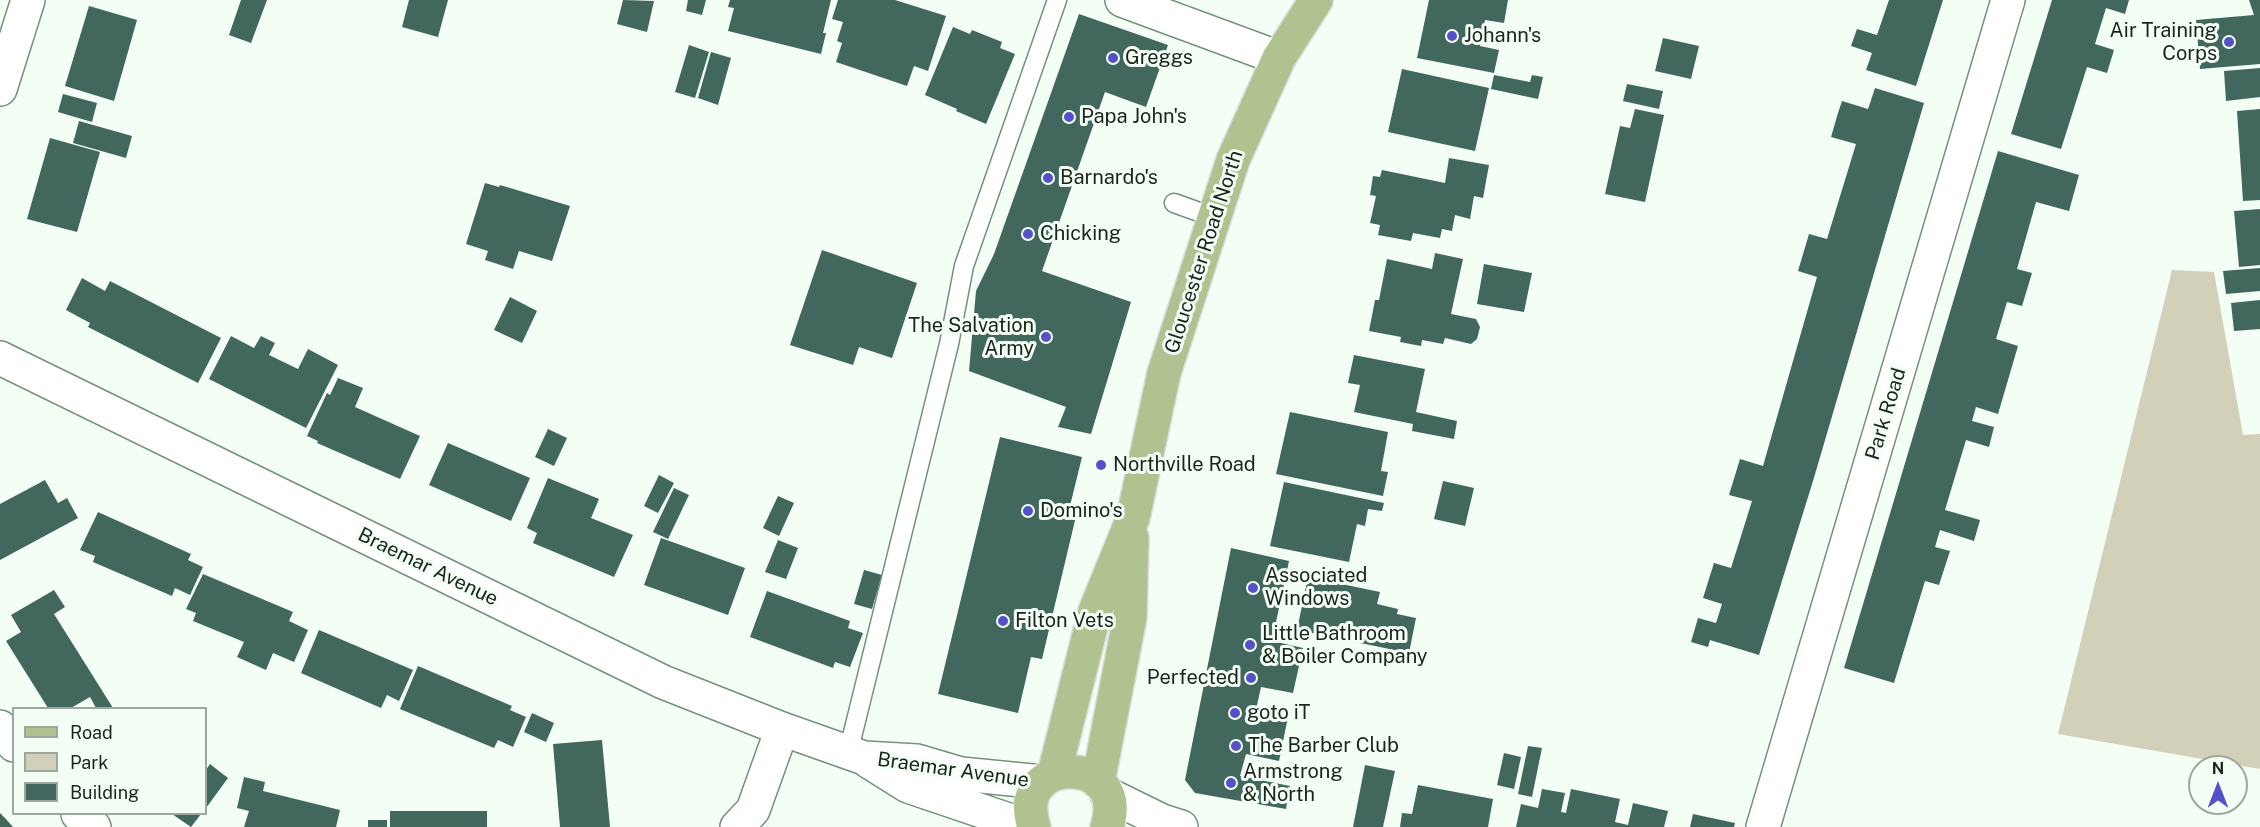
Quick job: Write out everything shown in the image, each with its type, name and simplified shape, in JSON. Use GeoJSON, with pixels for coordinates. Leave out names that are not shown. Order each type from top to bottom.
{"type":"FeatureCollection","features":[{"type":"Feature","properties":{"kind":"main road","name":"Gloucester Road North"},"geometry":{"type":"LineString","coordinates":[[1107,827],[1110,806],[1102,788],[1130,617],[1133,518],[1164,373],[1233,160],[1279,58],[1316,0]]}},
{"type":"Feature","properties":{"kind":"main road","name":"Gloucester Road North"},"geometry":{"type":"LineString","coordinates":[[1034,827],[1031,804],[1035,792],[1048,778],[1095,610],[1133,518]]}},
{"type":"Feature","properties":{"kind":"main road"},"geometry":{"type":"LineString","coordinates":[[1048,778],[1066,771],[1077,772],[1089,775],[1102,788]]}},
{"type":"Feature","properties":{"kind":"street"},"geometry":{"type":"LineString","coordinates":[[0,89],[28,0]]}},
{"type":"Feature","properties":{"kind":"street"},"geometry":{"type":"LineString","coordinates":[[1122,0],[1279,58]]}},
{"type":"Feature","properties":{"kind":"street","name":"Park Road"},"geometry":{"type":"LineString","coordinates":[[1763,827],[2008,0]]}},
{"type":"Feature","properties":{"kind":"street","name":"Braemar Avenue"},"geometry":{"type":"LineString","coordinates":[[0,358],[663,682],[856,756],[908,786],[1029,827]]}},
{"type":"Feature","properties":{"kind":"street"},"geometry":{"type":"LineString","coordinates":[[0,727],[12,742]]}},
{"type":"Feature","properties":{"kind":"street"},"geometry":{"type":"LineString","coordinates":[[750,821],[782,729]]}},
{"type":"Feature","properties":{"kind":"street","name":"Braemar Avenue"},"geometry":{"type":"LineString","coordinates":[[856,756],[916,761],[961,774],[1048,778]]}},
{"type":"Feature","properties":{"kind":"street"},"geometry":{"type":"LineString","coordinates":[[1102,788],[1162,821],[1181,827]]}},
{"type":"Feature","properties":{"kind":"street"},"geometry":{"type":"LineString","coordinates":[[80,815],[94,827]]}},
{"type":"Feature","properties":{"kind":"lane"},"geometry":{"type":"LineString","coordinates":[[856,756],[949,344],[964,266],[1057,0]]}},
{"type":"Feature","properties":{"kind":"lane"},"geometry":{"type":"LineString","coordinates":[[1174,203],[1213,217]]}},
{"type":"Feature","properties":{"kind":"green space"},"geometry":{"type":"Polygon","coordinates":[[[2172,270],[2214,272],[2243,435],[2260,434],[2260,769],[2248,767],[2248,755],[2188,757],[2058,734],[2172,270]]]}},
{"type":"Feature","properties":{"kind":"building"},"geometry":{"type":"Polygon","coordinates":[[[241,0],[267,0],[251,43],[229,35],[241,0]]]}},
{"type":"Feature","properties":{"kind":"building"},"geometry":{"type":"Polygon","coordinates":[[[409,0],[448,0],[438,37],[402,27],[409,0]]]}},
{"type":"Feature","properties":{"kind":"building"},"geometry":{"type":"Polygon","coordinates":[[[623,0],[654,1],[647,32],[617,24],[623,0]]]}},
{"type":"Feature","properties":{"kind":"building"},"geometry":{"type":"Polygon","coordinates":[[[688,0],[706,0],[702,15],[686,11],[688,0]]]}},
{"type":"Feature","properties":{"kind":"building"},"geometry":{"type":"Polygon","coordinates":[[[730,0],[831,0],[823,33],[826,33],[821,54],[728,31],[734,8],[728,7],[730,0]]]}},
{"type":"Feature","properties":{"kind":"building"},"geometry":{"type":"Polygon","coordinates":[[[838,0],[895,0],[946,16],[928,71],[914,66],[907,86],[836,62],[842,43],[837,41],[843,22],[832,19],[838,0]]]}},
{"type":"Feature","properties":{"kind":"building","name":"Johann's"},"geometry":{"type":"Polygon","coordinates":[[[1429,0],[1508,0],[1504,23],[1485,20],[1480,46],[1499,50],[1494,73],[1417,58],[1429,0]]]}},
{"type":"Feature","properties":{"kind":"building"},"geometry":{"type":"Polygon","coordinates":[[[1889,0],[1943,0],[1916,86],[1866,70],[1872,53],[1851,46],[1857,29],[1877,35],[1889,0]]]}},
{"type":"Feature","properties":{"kind":"building"},"geometry":{"type":"Polygon","coordinates":[[[2052,0],[2129,0],[2125,14],[2106,8],[2095,44],[2114,50],[2107,73],[2087,67],[2061,149],[2011,134],[2052,0]]]}},
{"type":"Feature","properties":{"kind":"building","name":"Air Training Corps"},"geometry":{"type":"Polygon","coordinates":[[[2249,0],[2260,0],[2260,64],[2200,69],[2196,20],[2254,15],[2249,0]]]}},
{"type":"Feature","properties":{"kind":"building"},"geometry":{"type":"Polygon","coordinates":[[[89,6],[137,20],[114,101],[65,86],[89,6]]]}},
{"type":"Feature","properties":{"kind":"building"},"geometry":{"type":"Polygon","coordinates":[[[1079,14],[1168,45],[1146,107],[1105,92],[1042,271],[1131,302],[1091,434],[1058,427],[1066,407],[969,371],[976,291],[994,254],[1079,14]]]}},
{"type":"Feature","properties":{"kind":"building"},"geometry":{"type":"Polygon","coordinates":[[[953,27],[970,34],[972,30],[1002,42],[1000,48],[1015,54],[986,124],[925,95],[953,27]]]}},
{"type":"Feature","properties":{"kind":"building"},"geometry":{"type":"Polygon","coordinates":[[[1663,38],[1699,46],[1691,79],[1655,71],[1663,38]]]}},
{"type":"Feature","properties":{"kind":"building"},"geometry":{"type":"Polygon","coordinates":[[[689,45],[709,52],[695,98],[675,92],[689,45]]]}},
{"type":"Feature","properties":{"kind":"building"},"geometry":{"type":"Polygon","coordinates":[[[711,52],[731,58],[718,105],[698,98],[711,52]]]}},
{"type":"Feature","properties":{"kind":"building"},"geometry":{"type":"Polygon","coordinates":[[[2260,68],[2260,97],[2226,101],[2224,71],[2260,68]]]}},
{"type":"Feature","properties":{"kind":"building"},"geometry":{"type":"Polygon","coordinates":[[[1402,69],[1489,88],[1475,151],[1388,132],[1402,69]]]}},
{"type":"Feature","properties":{"kind":"building"},"geometry":{"type":"Polygon","coordinates":[[[1494,75],[1530,82],[1532,75],[1543,77],[1538,99],[1491,89],[1494,75]]]}},
{"type":"Feature","properties":{"kind":"building"},"geometry":{"type":"Polygon","coordinates":[[[1627,84],[1663,91],[1659,109],[1623,101],[1627,84]]]}},
{"type":"Feature","properties":{"kind":"building"},"geometry":{"type":"Polygon","coordinates":[[[1875,88],[1924,103],[1813,481],[1759,655],[1710,640],[1708,647],[1691,642],[1698,618],[1716,623],[1722,604],[1703,598],[1714,563],[1731,568],[1752,501],[1729,495],[1740,459],[1763,466],[1817,277],[1798,271],[1809,234],[1827,239],[1856,144],[1831,137],[1838,113],[1842,101],[1868,109],[1875,88]]]}},
{"type":"Feature","properties":{"kind":"building"},"geometry":{"type":"Polygon","coordinates":[[[63,94],[97,103],[92,122],[58,112],[63,94]]]}},
{"type":"Feature","properties":{"kind":"building"},"geometry":{"type":"Polygon","coordinates":[[[1635,109],[1664,115],[1645,202],[1605,194],[1620,126],[1630,128],[1635,109]]]}},
{"type":"Feature","properties":{"kind":"building"},"geometry":{"type":"Polygon","coordinates":[[[2260,109],[2260,200],[2243,201],[2237,111],[2260,109]]]}},
{"type":"Feature","properties":{"kind":"building"},"geometry":{"type":"Polygon","coordinates":[[[79,121],[132,136],[126,158],[73,143],[79,121]]]}},
{"type":"Feature","properties":{"kind":"building"},"geometry":{"type":"Polygon","coordinates":[[[50,138],[100,152],[77,232],[27,219],[50,138]]]}},
{"type":"Feature","properties":{"kind":"building"},"geometry":{"type":"Polygon","coordinates":[[[1998,151],[2079,175],[2069,211],[2036,202],[2017,269],[2032,273],[2022,306],[2007,302],[1996,339],[2018,346],[1998,414],[1976,407],[1972,421],[1994,427],[1989,447],[1966,440],[1945,510],[1980,520],[1974,541],[1940,530],[1935,547],[1950,551],[1939,585],[1925,581],[1894,683],[1844,668],[1998,151]]]}},
{"type":"Feature","properties":{"kind":"building"},"geometry":{"type":"Polygon","coordinates":[[[1449,158],[1489,165],[1483,198],[1474,196],[1470,219],[1455,215],[1452,231],[1442,229],[1440,238],[1413,233],[1411,241],[1378,235],[1380,225],[1370,223],[1376,196],[1370,195],[1373,176],[1380,177],[1382,170],[1445,183],[1449,158]]]}},
{"type":"Feature","properties":{"kind":"building"},"geometry":{"type":"Polygon","coordinates":[[[485,183],[499,187],[500,185],[570,206],[552,261],[519,251],[513,269],[485,260],[488,251],[466,244],[485,183]]]}},
{"type":"Feature","properties":{"kind":"building"},"geometry":{"type":"Polygon","coordinates":[[[2260,209],[2260,265],[2239,267],[2234,211],[2260,209]]]}},
{"type":"Feature","properties":{"kind":"building"},"geometry":{"type":"Polygon","coordinates":[[[822,250],[917,283],[892,358],[859,347],[853,365],[790,345],[822,250]]]}},
{"type":"Feature","properties":{"kind":"building"},"geometry":{"type":"Polygon","coordinates":[[[1435,253],[1463,259],[1451,314],[1476,319],[1480,327],[1477,339],[1471,344],[1445,338],[1443,344],[1422,340],[1421,346],[1400,342],[1401,337],[1369,331],[1375,300],[1379,300],[1387,259],[1432,269],[1435,253]]]}},
{"type":"Feature","properties":{"kind":"building"},"geometry":{"type":"Polygon","coordinates":[[[1484,264],[1532,273],[1524,312],[1477,304],[1484,264]]]}},
{"type":"Feature","properties":{"kind":"building"},"geometry":{"type":"Polygon","coordinates":[[[2260,268],[2260,291],[2226,294],[2223,271],[2260,268]]]}},
{"type":"Feature","properties":{"kind":"building"},"geometry":{"type":"Polygon","coordinates":[[[82,278],[105,291],[110,281],[221,338],[198,383],[88,327],[90,323],[66,310],[82,278]]]}},
{"type":"Feature","properties":{"kind":"building"},"geometry":{"type":"Polygon","coordinates":[[[510,297],[537,311],[522,343],[494,330],[510,297]]]}},
{"type":"Feature","properties":{"kind":"building"},"geometry":{"type":"Polygon","coordinates":[[[2260,300],[2260,329],[2234,331],[2231,303],[2260,300]]]}},
{"type":"Feature","properties":{"kind":"building"},"geometry":{"type":"Polygon","coordinates":[[[231,336],[254,348],[261,336],[275,343],[269,355],[298,369],[308,349],[338,365],[306,428],[209,379],[231,336]]]}},
{"type":"Feature","properties":{"kind":"building"},"geometry":{"type":"Polygon","coordinates":[[[1354,355],[1425,369],[1416,412],[1457,421],[1454,439],[1412,431],[1413,424],[1354,412],[1360,385],[1348,383],[1354,355]]]}},
{"type":"Feature","properties":{"kind":"building"},"geometry":{"type":"Polygon","coordinates":[[[338,378],[363,388],[355,407],[420,436],[400,479],[317,443],[318,441],[307,436],[327,393],[330,395],[338,378]]]}},
{"type":"Feature","properties":{"kind":"building"},"geometry":{"type":"Polygon","coordinates":[[[1290,412],[1388,432],[1381,471],[1388,472],[1383,496],[1276,474],[1290,412]]]}},
{"type":"Feature","properties":{"kind":"building"},"geometry":{"type":"Polygon","coordinates":[[[548,429],[567,438],[554,466],[535,457],[548,429]]]}},
{"type":"Feature","properties":{"kind":"building"},"geometry":{"type":"Polygon","coordinates":[[[1000,437],[1082,457],[1069,510],[1077,512],[1042,659],[1031,657],[1018,713],[938,694],[1000,437]]]}},
{"type":"Feature","properties":{"kind":"building"},"geometry":{"type":"Polygon","coordinates":[[[448,443],[530,478],[511,521],[429,485],[448,443]]]}},
{"type":"Feature","properties":{"kind":"building"},"geometry":{"type":"Polygon","coordinates":[[[659,475],[674,483],[658,513],[644,506],[659,475]]]}},
{"type":"Feature","properties":{"kind":"building"},"geometry":{"type":"Polygon","coordinates":[[[548,478],[599,499],[591,518],[633,535],[614,577],[533,543],[537,533],[527,528],[548,478]]]}},
{"type":"Feature","properties":{"kind":"building"},"geometry":{"type":"Polygon","coordinates":[[[45,480],[58,503],[67,498],[78,518],[0,560],[0,504],[45,480]]]}},
{"type":"Feature","properties":{"kind":"building"},"geometry":{"type":"Polygon","coordinates":[[[1443,481],[1474,488],[1465,526],[1434,519],[1443,481]]]}},
{"type":"Feature","properties":{"kind":"building"},"geometry":{"type":"Polygon","coordinates":[[[1284,482],[1384,503],[1382,511],[1368,509],[1365,526],[1357,524],[1349,562],[1270,546],[1284,482]]]}},
{"type":"Feature","properties":{"kind":"building"},"geometry":{"type":"Polygon","coordinates":[[[674,488],[689,495],[668,539],[653,532],[674,488]]]}},
{"type":"Feature","properties":{"kind":"building"},"geometry":{"type":"Polygon","coordinates":[[[778,496],[794,503],[779,536],[763,528],[778,496]]]}},
{"type":"Feature","properties":{"kind":"building"},"geometry":{"type":"Polygon","coordinates":[[[98,512],[191,554],[188,560],[203,567],[190,595],[175,588],[172,596],[93,562],[95,556],[80,550],[98,512]]]}},
{"type":"Feature","properties":{"kind":"building"},"geometry":{"type":"Polygon","coordinates":[[[661,538],[745,568],[728,615],[644,585],[661,538]]]}},
{"type":"Feature","properties":{"kind":"building"},"geometry":{"type":"Polygon","coordinates":[[[778,540],[798,548],[786,579],[765,572],[778,540]]]}},
{"type":"Feature","properties":{"kind":"building"},"geometry":{"type":"Polygon","coordinates":[[[1231,548],[1289,561],[1272,641],[1303,648],[1293,693],[1261,687],[1256,710],[1288,717],[1279,761],[1246,754],[1240,776],[1290,786],[1286,809],[1195,793],[1185,780],[1231,548]]]}},
{"type":"Feature","properties":{"kind":"building"},"geometry":{"type":"Polygon","coordinates":[[[864,570],[882,575],[872,609],[854,604],[864,570]]]}},
{"type":"Feature","properties":{"kind":"building"},"geometry":{"type":"Polygon","coordinates":[[[203,574],[293,612],[289,621],[308,630],[294,662],[273,653],[266,670],[237,657],[244,642],[193,621],[196,613],[186,609],[203,574]]]}},
{"type":"Feature","properties":{"kind":"building"},"geometry":{"type":"Polygon","coordinates":[[[1308,577],[1380,592],[1377,604],[1398,609],[1397,614],[1416,618],[1409,653],[1297,630],[1308,577]]]}},
{"type":"Feature","properties":{"kind":"building"},"geometry":{"type":"Polygon","coordinates":[[[54,590],[65,607],[54,614],[112,707],[95,707],[90,697],[73,707],[47,707],[6,641],[21,632],[11,615],[54,590]]]}},
{"type":"Feature","properties":{"kind":"building"},"geometry":{"type":"Polygon","coordinates":[[[767,591],[850,621],[848,628],[863,633],[850,667],[835,662],[833,668],[750,637],[767,591]]]}},
{"type":"Feature","properties":{"kind":"building"},"geometry":{"type":"Polygon","coordinates":[[[319,630],[413,670],[399,701],[387,695],[381,708],[301,673],[319,630]]]}},
{"type":"Feature","properties":{"kind":"building"},"geometry":{"type":"Polygon","coordinates":[[[418,666],[512,706],[510,710],[526,717],[513,747],[498,740],[494,748],[400,709],[418,666]]]}},
{"type":"Feature","properties":{"kind":"building"},"geometry":{"type":"Polygon","coordinates":[[[532,713],[554,723],[546,742],[524,732],[532,713]]]}},
{"type":"Feature","properties":{"kind":"building"},"geometry":{"type":"Polygon","coordinates":[[[602,740],[610,827],[560,827],[553,744],[602,740]]]}},
{"type":"Feature","properties":{"kind":"building"},"geometry":{"type":"Polygon","coordinates":[[[1528,746],[1542,748],[1532,797],[1518,794],[1528,746]]]}},
{"type":"Feature","properties":{"kind":"building"},"geometry":{"type":"Polygon","coordinates":[[[1504,753],[1521,757],[1514,789],[1497,785],[1504,753]]]}},
{"type":"Feature","properties":{"kind":"building"},"geometry":{"type":"Polygon","coordinates":[[[210,764],[228,778],[207,807],[207,768],[210,764]]]}},
{"type":"Feature","properties":{"kind":"building"},"geometry":{"type":"Polygon","coordinates":[[[1365,765],[1395,771],[1383,827],[1353,827],[1365,765]]]}},
{"type":"Feature","properties":{"kind":"building"},"geometry":{"type":"Polygon","coordinates":[[[244,777],[265,782],[263,791],[340,810],[336,827],[244,827],[249,811],[237,808],[244,777]]]}},
{"type":"Feature","properties":{"kind":"building"},"geometry":{"type":"Polygon","coordinates":[[[1418,785],[1493,799],[1488,827],[1400,827],[1402,813],[1412,814],[1418,785]]]}},
{"type":"Feature","properties":{"kind":"building"},"geometry":{"type":"Polygon","coordinates":[[[1542,789],[1565,793],[1561,812],[1566,813],[1571,789],[1620,799],[1615,822],[1628,825],[1633,803],[1668,811],[1664,827],[1516,827],[1521,804],[1538,808],[1542,789]]]}},
{"type":"Feature","properties":{"kind":"building"},"geometry":{"type":"Polygon","coordinates":[[[390,811],[487,811],[487,827],[390,827],[390,811]]]}},
{"type":"Feature","properties":{"kind":"building"},"geometry":{"type":"Polygon","coordinates":[[[0,813],[5,818],[13,827],[0,827],[0,813]]]}},
{"type":"Feature","properties":{"kind":"building"},"geometry":{"type":"Polygon","coordinates":[[[1693,814],[1735,823],[1734,827],[1690,827],[1693,814]]]}},
{"type":"Feature","properties":{"kind":"building"},"geometry":{"type":"Polygon","coordinates":[[[173,815],[200,815],[191,827],[173,815]]]}},
{"type":"Feature","properties":{"kind":"building"},"geometry":{"type":"Polygon","coordinates":[[[368,820],[387,820],[387,827],[368,827],[368,820]]]}},
{"type":"Feature","properties":{"kind":"place","name":"Johann's"},"geometry":{"type":"Point","coordinates":[1452,36]}},
{"type":"Feature","properties":{"kind":"place","name":"Air Training Corps"},"geometry":{"type":"Point","coordinates":[2229,42]}},
{"type":"Feature","properties":{"kind":"place","name":"Greggs"},"geometry":{"type":"Point","coordinates":[1113,58]}},
{"type":"Feature","properties":{"kind":"place","name":"Papa John's"},"geometry":{"type":"Point","coordinates":[1069,117]}},
{"type":"Feature","properties":{"kind":"place","name":"Barnardo's"},"geometry":{"type":"Point","coordinates":[1048,178]}},
{"type":"Feature","properties":{"kind":"place","name":"Chicking"},"geometry":{"type":"Point","coordinates":[1028,234]}},
{"type":"Feature","properties":{"kind":"place","name":"The Salvation Army"},"geometry":{"type":"Point","coordinates":[1046,337]}},
{"type":"Feature","properties":{"kind":"place","name":"Northville Road"},"geometry":{"type":"Point","coordinates":[1101,465]}},
{"type":"Feature","properties":{"kind":"place","name":"Domino's"},"geometry":{"type":"Point","coordinates":[1028,511]}},
{"type":"Feature","properties":{"kind":"place","name":"Associated Windows"},"geometry":{"type":"Point","coordinates":[1253,588]}},
{"type":"Feature","properties":{"kind":"place","name":"Filton Vets"},"geometry":{"type":"Point","coordinates":[1003,621]}},
{"type":"Feature","properties":{"kind":"place","name":"Little Bathroom & Boiler Company"},"geometry":{"type":"Point","coordinates":[1250,645]}},
{"type":"Feature","properties":{"kind":"place","name":"Perfected"},"geometry":{"type":"Point","coordinates":[1251,678]}},
{"type":"Feature","properties":{"kind":"place","name":"goto iT"},"geometry":{"type":"Point","coordinates":[1235,713]}},
{"type":"Feature","properties":{"kind":"place","name":"The Barber Club"},"geometry":{"type":"Point","coordinates":[1236,746]}},
{"type":"Feature","properties":{"kind":"place","name":"Armstrong & North"},"geometry":{"type":"Point","coordinates":[1231,783]}}]}
